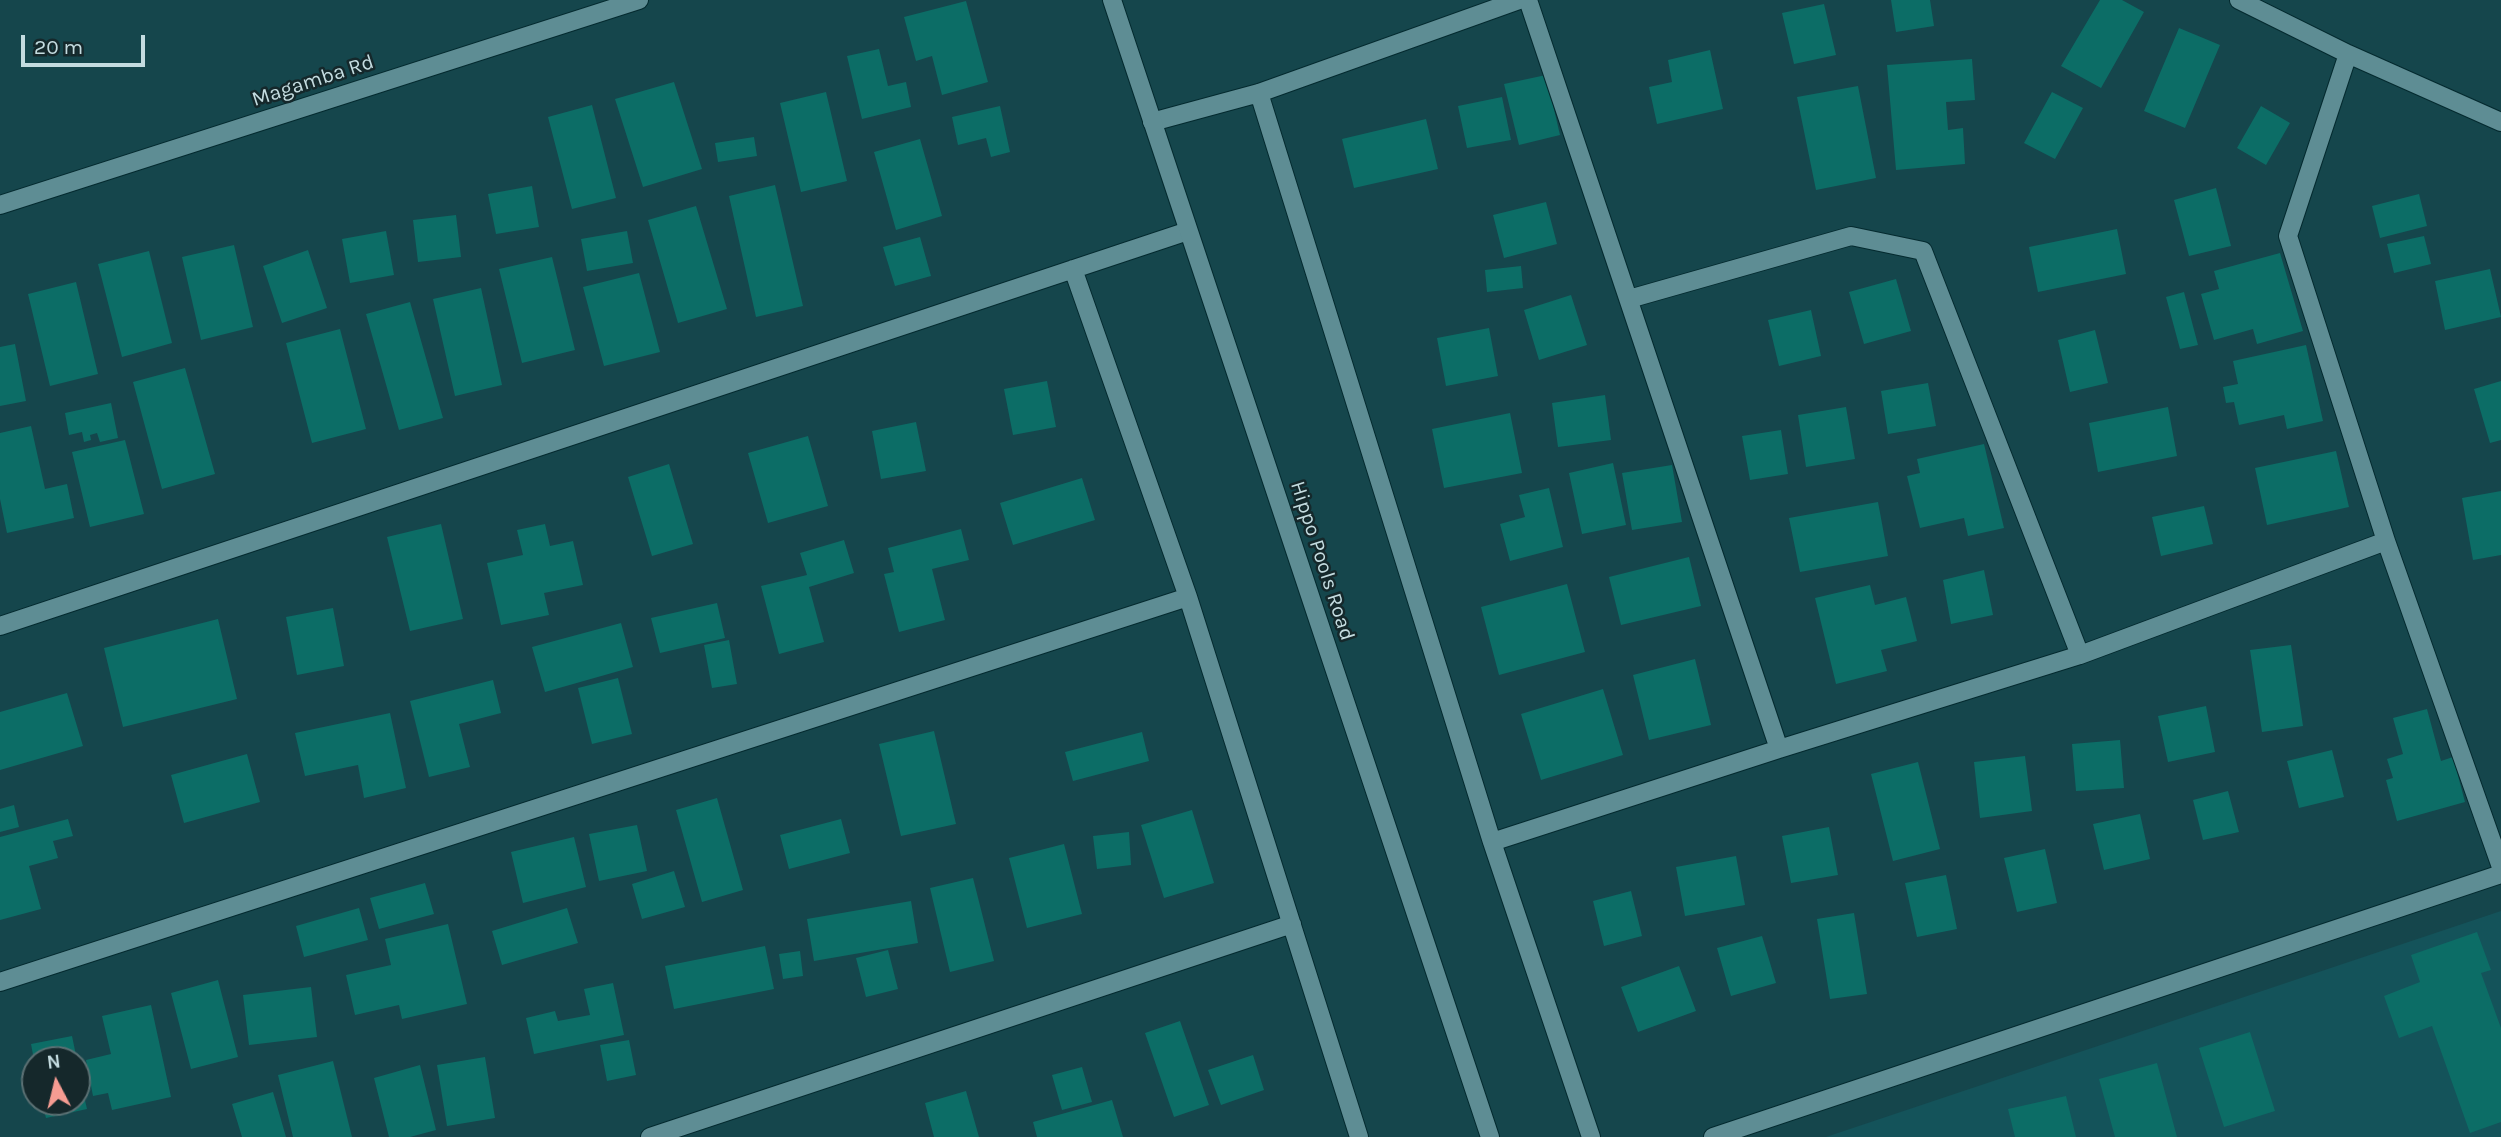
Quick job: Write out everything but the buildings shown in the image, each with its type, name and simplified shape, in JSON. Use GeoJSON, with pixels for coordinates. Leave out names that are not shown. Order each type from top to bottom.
{"type":"FeatureCollection","features":[{"type":"Feature","properties":{"kind":"street","name":"Magamba Rd"},"geometry":{"type":"LineString","coordinates":[[0,205],[639,0]]}},
{"type":"Feature","properties":{"kind":"street","name":"Hippo Pools Road"},"geometry":{"type":"LineString","coordinates":[[1112,0],[1490,1137]]}},
{"type":"Feature","properties":{"kind":"street"},"geometry":{"type":"LineString","coordinates":[[1152,122],[1259,93],[1519,0]]}},
{"type":"Feature","properties":{"kind":"street"},"geometry":{"type":"LineString","coordinates":[[1528,0],[1779,748]]}},
{"type":"Feature","properties":{"kind":"street"},"geometry":{"type":"LineString","coordinates":[[2239,0],[2348,54],[2501,121]]}},
{"type":"Feature","properties":{"kind":"street"},"geometry":{"type":"LineString","coordinates":[[2348,54],[2288,236],[2386,541],[2501,866]]}},
{"type":"Feature","properties":{"kind":"street"},"geometry":{"type":"LineString","coordinates":[[1259,93],[1492,842],[1591,1137]]}},
{"type":"Feature","properties":{"kind":"street"},"geometry":{"type":"LineString","coordinates":[[0,626],[1188,231]]}},
{"type":"Feature","properties":{"kind":"street"},"geometry":{"type":"LineString","coordinates":[[1629,299],[1851,236],[1923,251],[2080,654]]}},
{"type":"Feature","properties":{"kind":"street"},"geometry":{"type":"LineString","coordinates":[[1073,269],[1188,597],[1359,1137]]}},
{"type":"Feature","properties":{"kind":"street"},"geometry":{"type":"LineString","coordinates":[[1492,842],[1779,748],[2080,654],[2386,541]]}},
{"type":"Feature","properties":{"kind":"street"},"geometry":{"type":"LineString","coordinates":[[0,982],[1188,597]]}},
{"type":"Feature","properties":{"kind":"street"},"geometry":{"type":"LineString","coordinates":[[1713,1137],[2501,874]]}},
{"type":"Feature","properties":{"kind":"street"},"geometry":{"type":"LineString","coordinates":[[650,1137],[1292,924]]}},
{"type":"Feature","properties":{"kind":"shaded area"},"geometry":{"type":"Polygon","coordinates":[[[2501,911],[2501,1137],[1826,1137],[2501,911]]]}}]}
